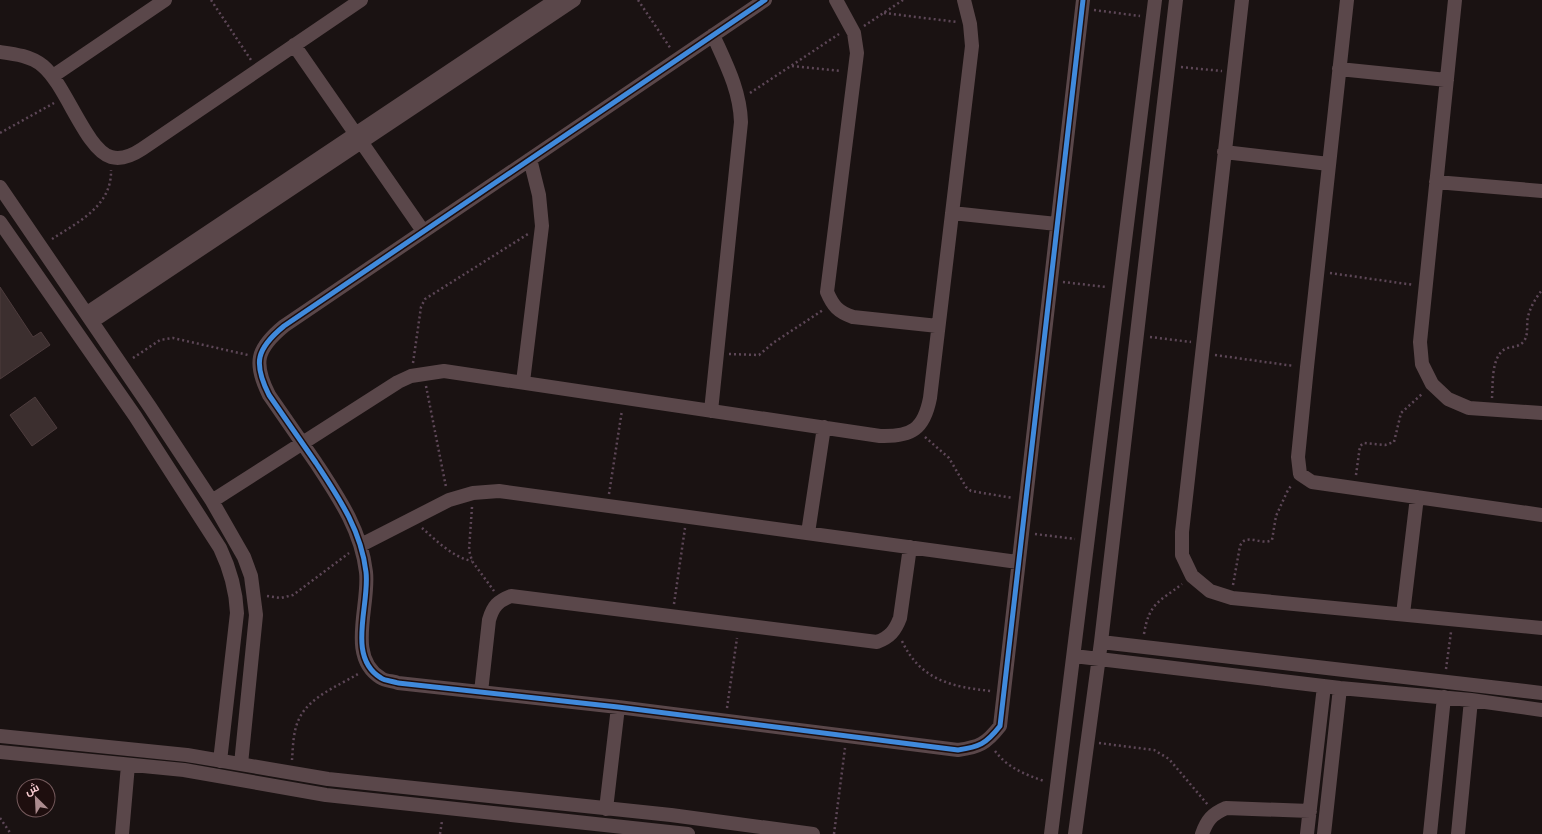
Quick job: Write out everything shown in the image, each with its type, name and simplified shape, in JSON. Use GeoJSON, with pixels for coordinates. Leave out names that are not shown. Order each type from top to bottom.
{"type":"FeatureCollection","features":[{"type":"Feature","properties":{"kind":"street"},"geometry":{"type":"LineString","coordinates":[[52,76],[164,0]]}},
{"type":"Feature","properties":{"kind":"street"},"geometry":{"type":"LineString","coordinates":[[0,52],[28,57],[42,65],[52,76],[97,150],[111,157],[128,157],[361,0]]}},
{"type":"Feature","properties":{"kind":"street"},"geometry":{"type":"LineString","coordinates":[[359,138],[556,0]]}},
{"type":"Feature","properties":{"kind":"street"},"geometry":{"type":"LineString","coordinates":[[90,317],[359,138],[574,0]]}},
{"type":"Feature","properties":{"kind":"street"},"geometry":{"type":"LineString","coordinates":[[765,0],[423,231],[284,326],[268,339],[260,357],[260,377],[270,395],[341,501],[353,522],[361,545],[366,574],[362,652],[369,667],[382,679],[398,683],[618,707],[958,750],[976,748],[990,740],[1000,726],[1082,4]]}},
{"type":"Feature","properties":{"kind":"street"},"geometry":{"type":"LineString","coordinates":[[836,0],[853,29],[857,53],[828,292],[832,304],[841,313],[853,317],[938,326]]}},
{"type":"Feature","properties":{"kind":"street"},"geometry":{"type":"LineString","coordinates":[[212,501],[385,390],[417,375],[444,371],[898,437],[915,429],[926,415],[972,46],[970,24],[964,0]]}},
{"type":"Feature","properties":{"kind":"street"},"geometry":{"type":"LineString","coordinates":[[1052,834],[1155,0]]}},
{"type":"Feature","properties":{"kind":"street"},"geometry":{"type":"LineString","coordinates":[[1075,834],[1101,642],[1114,515],[1176,0]]}},
{"type":"Feature","properties":{"kind":"street"},"geometry":{"type":"LineString","coordinates":[[1242,0],[1182,532],[1182,555],[1192,576],[1210,591],[1232,598],[1542,628]]}},
{"type":"Feature","properties":{"kind":"street"},"geometry":{"type":"LineString","coordinates":[[1347,0],[1298,457],[1300,474],[1312,482],[1542,515]]}},
{"type":"Feature","properties":{"kind":"street"},"geometry":{"type":"LineString","coordinates":[[1455,0],[1420,342],[1422,364],[1432,384],[1448,399],[1469,408],[1491,408],[1542,413]]}},
{"type":"Feature","properties":{"kind":"street"},"geometry":{"type":"LineString","coordinates":[[712,411],[741,122],[739,100],[733,79],[713,35]]}},
{"type":"Feature","properties":{"kind":"street"},"geometry":{"type":"LineString","coordinates":[[294,45],[423,231]]}},
{"type":"Feature","properties":{"kind":"street"},"geometry":{"type":"LineString","coordinates":[[1339,69],[1447,80]]}},
{"type":"Feature","properties":{"kind":"street"},"geometry":{"type":"LineString","coordinates":[[1224,152],[1329,164]]}},
{"type":"Feature","properties":{"kind":"street"},"geometry":{"type":"LineString","coordinates":[[523,382],[542,226],[539,195],[530,159]]}},
{"type":"Feature","properties":{"kind":"street"},"geometry":{"type":"LineString","coordinates":[[1436,182],[1542,191]]}},
{"type":"Feature","properties":{"kind":"street"},"geometry":{"type":"LineString","coordinates":[[0,187],[42,246],[150,406],[212,501],[244,557],[251,576],[256,615],[241,764]]}},
{"type":"Feature","properties":{"kind":"street"},"geometry":{"type":"LineString","coordinates":[[952,213],[1057,224]]}},
{"type":"Feature","properties":{"kind":"street"},"geometry":{"type":"LineString","coordinates":[[0,222],[135,416],[220,548],[233,580],[237,613],[220,761]]}},
{"type":"Feature","properties":{"kind":"street"},"geometry":{"type":"LineString","coordinates":[[135,416],[150,406]]}},
{"type":"Feature","properties":{"kind":"street"},"geometry":{"type":"LineString","coordinates":[[808,533],[824,427]]}},
{"type":"Feature","properties":{"kind":"street"},"geometry":{"type":"LineString","coordinates":[[361,545],[449,500],[473,493],[499,491],[1018,562]]}},
{"type":"Feature","properties":{"kind":"street"},"geometry":{"type":"LineString","coordinates":[[1402,614],[1417,497]]}},
{"type":"Feature","properties":{"kind":"street"},"geometry":{"type":"LineString","coordinates":[[1091,512],[1114,515]]}},
{"type":"Feature","properties":{"kind":"street"},"geometry":{"type":"LineString","coordinates":[[481,692],[489,620],[492,609],[500,600],[512,596],[523,597],[877,642],[888,638],[896,629],[900,618],[910,547]]}},
{"type":"Feature","properties":{"kind":"street"},"geometry":{"type":"LineString","coordinates":[[1101,642],[1542,693]]}},
{"type":"Feature","properties":{"kind":"street"},"geometry":{"type":"LineString","coordinates":[[1074,656],[1340,688],[1471,700],[1542,710]]}},
{"type":"Feature","properties":{"kind":"street"},"geometry":{"type":"LineString","coordinates":[[1307,834],[1324,686]]}},
{"type":"Feature","properties":{"kind":"street"},"geometry":{"type":"LineString","coordinates":[[1324,834],[1340,688]]}},
{"type":"Feature","properties":{"kind":"street"},"geometry":{"type":"LineString","coordinates":[[1430,834],[1444,697]]}},
{"type":"Feature","properties":{"kind":"street"},"geometry":{"type":"LineString","coordinates":[[1462,834],[1458,834],[1471,700]]}},
{"type":"Feature","properties":{"kind":"street"},"geometry":{"type":"LineString","coordinates":[[606,809],[618,707]]}},
{"type":"Feature","properties":{"kind":"street"},"geometry":{"type":"LineString","coordinates":[[0,736],[187,755],[328,779],[671,815],[813,834]]}},
{"type":"Feature","properties":{"kind":"street"},"geometry":{"type":"LineString","coordinates":[[0,752],[184,770],[326,795],[688,834]]}},
{"type":"Feature","properties":{"kind":"street"},"geometry":{"type":"LineString","coordinates":[[184,770],[187,755]]}},
{"type":"Feature","properties":{"kind":"street"},"geometry":{"type":"LineString","coordinates":[[122,834],[128,765]]}},
{"type":"Feature","properties":{"kind":"street"},"geometry":{"type":"LineString","coordinates":[[1202,834],[1206,822],[1214,813],[1226,808],[1238,807],[1310,811]]}},
{"type":"Feature","properties":{"kind":"street"},"geometry":{"type":"LineString","coordinates":[[669,832],[671,815]]}},
{"type":"Feature","properties":{"kind":"path"},"geometry":{"type":"LineString","coordinates":[[211,0],[258,70]]}},
{"type":"Feature","properties":{"kind":"path"},"geometry":{"type":"LineString","coordinates":[[638,0],[677,58]]}},
{"type":"Feature","properties":{"kind":"path"},"geometry":{"type":"LineString","coordinates":[[739,100],[792,66],[853,29],[884,13],[903,0]]}},
{"type":"Feature","properties":{"kind":"path"},"geometry":{"type":"LineString","coordinates":[[1082,4],[1153,17]]}},
{"type":"Feature","properties":{"kind":"path"},"geometry":{"type":"LineString","coordinates":[[884,13],[970,24]]}},
{"type":"Feature","properties":{"kind":"path"},"geometry":{"type":"LineString","coordinates":[[1168,65],[1233,73]]}},
{"type":"Feature","properties":{"kind":"path"},"geometry":{"type":"LineString","coordinates":[[792,66],[855,72]]}},
{"type":"Feature","properties":{"kind":"path"},"geometry":{"type":"LineString","coordinates":[[0,133],[65,97]]}},
{"type":"Feature","properties":{"kind":"path"},"geometry":{"type":"LineString","coordinates":[[42,246],[94,210],[106,195],[112,177],[111,157]]}},
{"type":"Feature","properties":{"kind":"path"},"geometry":{"type":"LineString","coordinates":[[449,500],[417,375],[421,307],[425,299],[542,226]]}},
{"type":"Feature","properties":{"kind":"path"},"geometry":{"type":"LineString","coordinates":[[1317,271],[1426,287]]}},
{"type":"Feature","properties":{"kind":"path"},"geometry":{"type":"LineString","coordinates":[[1050,281],[1119,288]]}},
{"type":"Feature","properties":{"kind":"path"},"geometry":{"type":"LineString","coordinates":[[1491,408],[1496,361],[1499,354],[1506,349],[1520,345],[1524,341],[1528,317],[1535,300],[1542,290]]}},
{"type":"Feature","properties":{"kind":"path"},"geometry":{"type":"LineString","coordinates":[[717,352],[759,355],[774,343],[832,304]]}},
{"type":"Feature","properties":{"kind":"path"},"geometry":{"type":"LineString","coordinates":[[1136,335],[1307,367]]}},
{"type":"Feature","properties":{"kind":"path"},"geometry":{"type":"LineString","coordinates":[[122,365],[166,338],[173,338],[260,357]]}},
{"type":"Feature","properties":{"kind":"path"},"geometry":{"type":"LineString","coordinates":[[1355,487],[1360,446],[1364,443],[1385,446],[1394,442],[1401,413],[1432,384]]}},
{"type":"Feature","properties":{"kind":"path"},"geometry":{"type":"LineString","coordinates":[[607,505],[624,398]]}},
{"type":"Feature","properties":{"kind":"path"},"geometry":{"type":"LineString","coordinates":[[915,429],[943,452],[966,487],[971,491],[1026,500]]}},
{"type":"Feature","properties":{"kind":"path"},"geometry":{"type":"LineString","coordinates":[[1232,598],[1242,541],[1246,539],[1264,542],[1272,540],[1276,516],[1280,505],[1300,474]]}},
{"type":"Feature","properties":{"kind":"path"},"geometry":{"type":"LineString","coordinates":[[473,493],[469,550],[472,561],[500,600]]}},
{"type":"Feature","properties":{"kind":"path"},"geometry":{"type":"LineString","coordinates":[[672,617],[687,516]]}},
{"type":"Feature","properties":{"kind":"path"},"geometry":{"type":"LineString","coordinates":[[410,519],[452,553],[462,559],[472,561]]}},
{"type":"Feature","properties":{"kind":"path"},"geometry":{"type":"LineString","coordinates":[[1022,532],[1088,541]]}},
{"type":"Feature","properties":{"kind":"path"},"geometry":{"type":"LineString","coordinates":[[254,595],[281,598],[292,595],[361,545]]}},
{"type":"Feature","properties":{"kind":"path"},"geometry":{"type":"LineString","coordinates":[[1142,647],[1148,613],[1154,606],[1192,576]]}},
{"type":"Feature","properties":{"kind":"path"},"geometry":{"type":"LineString","coordinates":[[1445,681],[1452,619]]}},
{"type":"Feature","properties":{"kind":"path"},"geometry":{"type":"LineString","coordinates":[[726,720],[738,625]]}},
{"type":"Feature","properties":{"kind":"path"},"geometry":{"type":"LineString","coordinates":[[896,629],[906,650],[920,667],[939,680],[960,688],[1004,693]]}},
{"type":"Feature","properties":{"kind":"path"},"geometry":{"type":"LineString","coordinates":[[290,773],[296,730],[303,711],[310,703],[369,667]]}},
{"type":"Feature","properties":{"kind":"path"},"geometry":{"type":"LineString","coordinates":[[834,834],[847,736]]}},
{"type":"Feature","properties":{"kind":"path"},"geometry":{"type":"LineString","coordinates":[[990,740],[994,751],[1001,760],[1011,768],[1058,785]]}},
{"type":"Feature","properties":{"kind":"path"},"geometry":{"type":"LineString","coordinates":[[1087,742],[1154,750],[1162,753],[1169,759],[1214,813]]}},
{"type":"Feature","properties":{"kind":"path"},"geometry":{"type":"LineString","coordinates":[[0,818],[11,834]]}},
{"type":"Feature","properties":{"kind":"building"},"geometry":{"type":"Polygon","coordinates":[[[0,287],[33,337],[41,332],[50,345],[0,379],[0,287]]]}},
{"type":"Feature","properties":{"kind":"building"},"geometry":{"type":"Polygon","coordinates":[[[35,397],[57,428],[32,446],[10,415],[35,397]]]}},
{"type":"Feature","properties":{"kind":"cycle path"},"geometry":{"type":"LineString","coordinates":[[765,0],[284,326],[275,334],[263,350],[259,365],[264,384],[269,395],[333,489],[354,528],[366,572],[362,630],[364,657],[370,669],[381,678],[398,683],[618,707],[958,750],[971,748],[986,741],[1000,726],[1083,0]]}}]}
